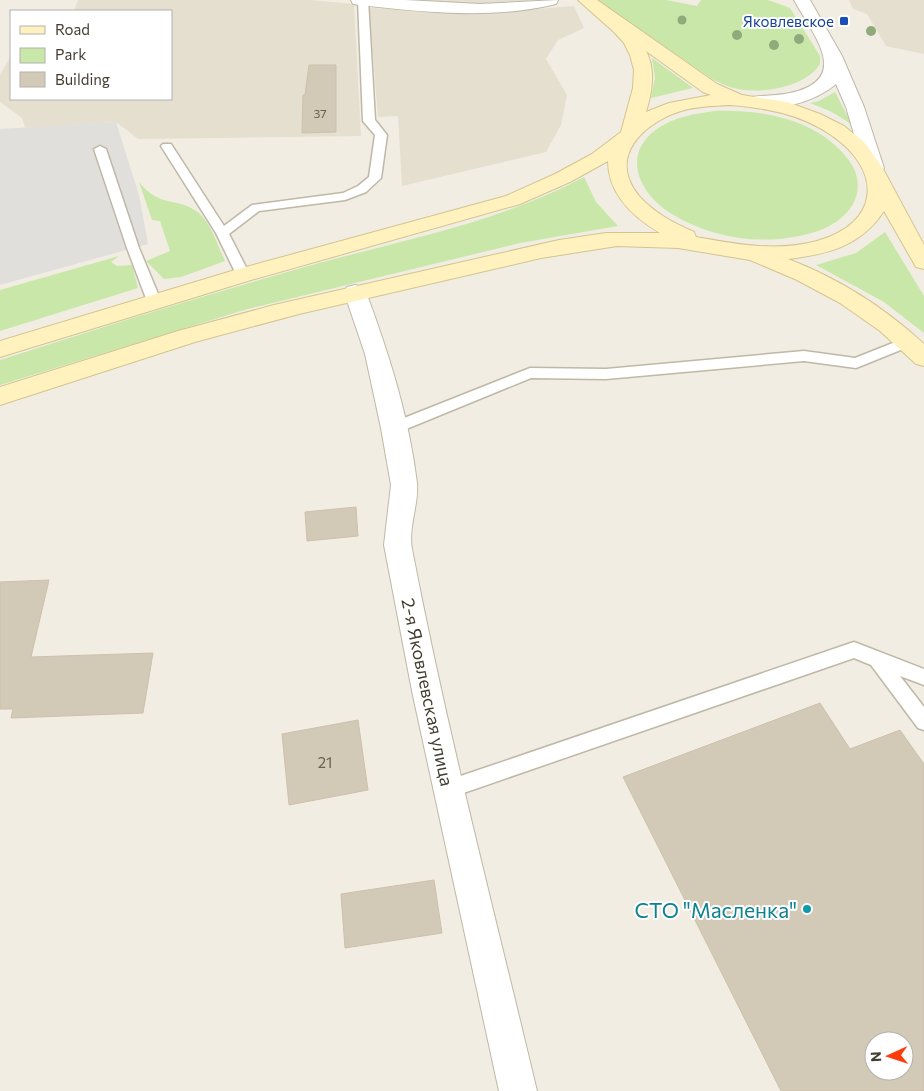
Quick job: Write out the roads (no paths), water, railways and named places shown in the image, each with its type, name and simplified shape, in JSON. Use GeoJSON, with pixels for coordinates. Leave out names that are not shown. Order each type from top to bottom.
{"type":"FeatureCollection","features":[{"type":"Feature","properties":{"kind":"main road"},"geometry":{"type":"LineString","coordinates":[[586,0],[710,88],[750,101],[804,114],[838,130],[864,152],[901,225],[924,262]]}},
{"type":"Feature","properties":{"kind":"main road"},"geometry":{"type":"LineString","coordinates":[[608,17],[630,38],[636,47],[643,68],[643,89],[640,105],[619,150],[616,165],[619,179],[628,196],[640,210],[675,233],[781,265],[834,290],[870,311],[908,342],[924,358]]}},
{"type":"Feature","properties":{"kind":"main road"},"geometry":{"type":"LineString","coordinates":[[0,349],[242,275],[513,200],[579,170],[612,150],[627,135],[654,114],[675,107],[708,100],[750,101]]}},
{"type":"Feature","properties":{"kind":"main road"},"geometry":{"type":"LineString","coordinates":[[0,396],[180,339],[355,292],[542,251],[595,242],[650,239],[774,253],[796,252],[838,240],[865,222],[875,208],[879,192],[876,173]]}},
{"type":"Feature","properties":{"kind":"street"},"geometry":{"type":"LineString","coordinates":[[361,0],[419,6],[474,8],[524,6],[550,0]]}},
{"type":"Feature","properties":{"kind":"street"},"geometry":{"type":"LineString","coordinates":[[802,0],[833,56],[855,107],[876,173]]}},
{"type":"Feature","properties":{"kind":"street"},"geometry":{"type":"LineString","coordinates":[[750,101],[784,99],[819,88],[832,80],[835,74],[836,68],[833,56]]}},
{"type":"Feature","properties":{"kind":"street","name":"2-я Яковлевская улица"},"geometry":{"type":"LineString","coordinates":[[355,292],[377,354],[394,428],[404,485],[398,545],[449,790],[518,1091]]}},
{"type":"Feature","properties":{"kind":"lane"},"geometry":{"type":"LineString","coordinates":[[222,233],[256,208],[345,196],[362,189],[375,178],[381,135],[369,121],[361,0]]}},
{"type":"Feature","properties":{"kind":"lane"},"geometry":{"type":"LineString","coordinates":[[167,146],[222,233],[242,275]]}},
{"type":"Feature","properties":{"kind":"lane"},"geometry":{"type":"LineString","coordinates":[[100,149],[133,248],[154,301]]}},
{"type":"Feature","properties":{"kind":"lane"},"geometry":{"type":"LineString","coordinates":[[394,428],[530,373],[606,374],[804,356],[856,363],[908,342]]}},
{"type":"Feature","properties":{"kind":"lane"},"geometry":{"type":"LineString","coordinates":[[449,790],[854,650],[924,677]]}},
{"type":"Feature","properties":{"kind":"lane"},"geometry":{"type":"LineString","coordinates":[[878,660],[924,722]]}},
{"type":"Feature","properties":{"kind":"place","name":"Яковлевское"},"geometry":{"type":"Point","coordinates":[844,21]}},
{"type":"Feature","properties":{"kind":"place","name":"СТО \"Масленка\""},"geometry":{"type":"Point","coordinates":[807,909]}}]}
